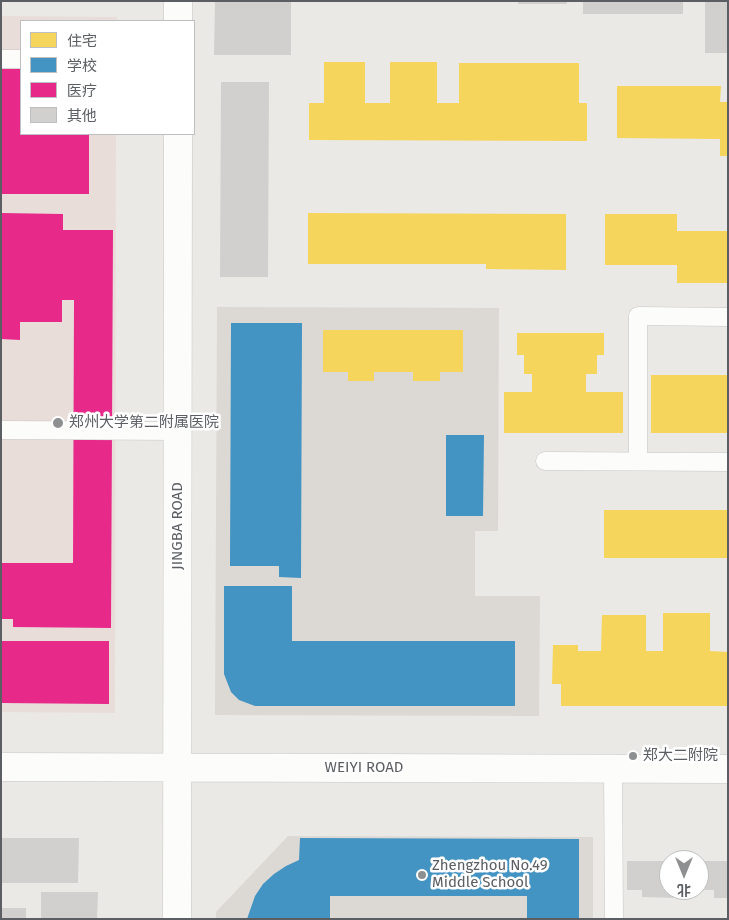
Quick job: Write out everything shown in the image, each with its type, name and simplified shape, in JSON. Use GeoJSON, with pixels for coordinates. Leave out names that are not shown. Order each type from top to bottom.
{"type":"FeatureCollection","features":[{"type":"Feature","properties":{"kind":"street"},"geometry":{"type":"LineString","coordinates":[[178,1],[178,20]]}},
{"type":"Feature","properties":{"kind":"street","name":"JINGBA ROAD"},"geometry":{"type":"LineString","coordinates":[[177,919],[178,135]]}},
{"type":"Feature","properties":{"kind":"street","name":"WEIYI ROAD"},"geometry":{"type":"LineString","coordinates":[[1,767],[728,769]]}},
{"type":"Feature","properties":{"kind":"lane"},"geometry":{"type":"LineString","coordinates":[[1,59],[20,59]]}},
{"type":"Feature","properties":{"kind":"lane"},"geometry":{"type":"LineString","coordinates":[[638,461],[638,316],[728,316]]}},
{"type":"Feature","properties":{"kind":"lane"},"geometry":{"type":"LineString","coordinates":[[1,430],[178,431]]}},
{"type":"Feature","properties":{"kind":"lane"},"geometry":{"type":"LineString","coordinates":[[545,461],[728,462]]}},
{"type":"Feature","properties":{"kind":"lane"},"geometry":{"type":"LineString","coordinates":[[613,769],[614,919]]}},
{"type":"Feature","properties":{"kind":"shaded area","name":"郑州大学第二附属医院"},"geometry":{"type":"Polygon","coordinates":[[[1,16],[117,17],[117,20],[20,20],[20,135],[116,135],[115,713],[1,712],[1,16]]]}},
{"type":"Feature","properties":{"kind":"shaded area"},"geometry":{"type":"Polygon","coordinates":[[[217,307],[499,308],[498,531],[475,531],[475,596],[540,596],[539,716],[215,715],[217,307]]]}},
{"type":"Feature","properties":{"kind":"shaded area","name":"Zhengzhou No.49 Middle School"},"geometry":{"type":"Polygon","coordinates":[[[288,836],[593,837],[593,919],[216,919],[216,912],[288,836]]]}},
{"type":"Feature","properties":{"kind":"building: 住宅"},"geometry":{"type":"Polygon","coordinates":[[[324,62],[365,62],[365,103],[390,103],[390,62],[437,62],[437,103],[459,103],[459,63],[579,63],[579,103],[587,103],[587,141],[309,140],[309,103],[324,103],[324,62]]]}},
{"type":"Feature","properties":{"kind":"building: 住宅"},"geometry":{"type":"Polygon","coordinates":[[[617,86],[721,86],[720,102],[728,102],[728,156],[720,156],[720,139],[617,138],[617,86]]]}},
{"type":"Feature","properties":{"kind":"building: 住宅"},"geometry":{"type":"Polygon","coordinates":[[[308,213],[566,214],[566,270],[486,269],[486,264],[308,264],[308,213]]]}},
{"type":"Feature","properties":{"kind":"building: 住宅"},"geometry":{"type":"Polygon","coordinates":[[[605,214],[677,214],[677,231],[728,231],[728,283],[677,283],[677,265],[605,265],[605,214]]]}},
{"type":"Feature","properties":{"kind":"building: 住宅"},"geometry":{"type":"Polygon","coordinates":[[[323,330],[463,330],[463,372],[440,372],[440,381],[413,381],[413,372],[374,372],[374,381],[348,381],[348,372],[323,372],[323,330]]]}},
{"type":"Feature","properties":{"kind":"building: 住宅"},"geometry":{"type":"Polygon","coordinates":[[[517,333],[604,333],[604,355],[597,355],[597,374],[586,374],[586,392],[623,392],[623,433],[504,433],[504,392],[532,392],[532,374],[524,374],[524,355],[517,355],[517,333]]]}},
{"type":"Feature","properties":{"kind":"building: 住宅"},"geometry":{"type":"Polygon","coordinates":[[[651,375],[728,375],[728,433],[651,433],[651,375]]]}},
{"type":"Feature","properties":{"kind":"building: 住宅"},"geometry":{"type":"Polygon","coordinates":[[[604,510],[728,510],[728,558],[604,558],[604,510]]]}},
{"type":"Feature","properties":{"kind":"building: 住宅"},"geometry":{"type":"Polygon","coordinates":[[[663,613],[710,613],[710,651],[728,652],[728,706],[561,706],[561,684],[552,684],[553,645],[578,645],[578,651],[601,651],[602,615],[646,615],[646,651],[663,651],[663,613]]]}},
{"type":"Feature","properties":{"kind":"building: 学校"},"geometry":{"type":"Polygon","coordinates":[[[231,323],[302,323],[301,578],[279,577],[279,566],[230,566],[231,323]]]}},
{"type":"Feature","properties":{"kind":"building: 学校"},"geometry":{"type":"Polygon","coordinates":[[[446,435],[484,435],[483,516],[446,516],[446,435]]]}},
{"type":"Feature","properties":{"kind":"building: 学校"},"geometry":{"type":"Polygon","coordinates":[[[224,586],[292,586],[292,641],[515,641],[515,706],[255,706],[239,700],[231,692],[224,674],[224,586]]]}},
{"type":"Feature","properties":{"kind":"building: 学校","name":"Zhengzhou No.49 Middle School"},"geometry":{"type":"Polygon","coordinates":[[[300,838],[579,839],[579,919],[527,919],[527,896],[330,896],[330,919],[247,919],[255,896],[263,884],[286,866],[299,860],[300,838]]]}},
{"type":"Feature","properties":{"kind":"building: 医疗"},"geometry":{"type":"Polygon","coordinates":[[[1,69],[20,69],[20,135],[89,135],[89,194],[1,194],[1,69]]]}},
{"type":"Feature","properties":{"kind":"building: 医疗"},"geometry":{"type":"Polygon","coordinates":[[[1,213],[63,214],[63,230],[113,230],[111,628],[13,627],[13,619],[1,619],[1,563],[73,563],[74,300],[62,300],[62,322],[20,322],[20,340],[1,339],[1,213]]]}},
{"type":"Feature","properties":{"kind":"building: 医疗"},"geometry":{"type":"Polygon","coordinates":[[[1,641],[109,641],[109,704],[1,703],[1,641]]]}},
{"type":"Feature","properties":{"kind":"building: 其他"},"geometry":{"type":"Polygon","coordinates":[[[215,1],[291,1],[291,55],[214,55],[215,1]]]}},
{"type":"Feature","properties":{"kind":"building: 其他"},"geometry":{"type":"Polygon","coordinates":[[[518,1],[567,1],[567,4],[518,4],[518,1]]]}},
{"type":"Feature","properties":{"kind":"building: 其他"},"geometry":{"type":"Polygon","coordinates":[[[583,1],[683,1],[683,14],[583,14],[583,1]]]}},
{"type":"Feature","properties":{"kind":"building: 其他"},"geometry":{"type":"Polygon","coordinates":[[[705,1],[728,1],[728,53],[705,53],[705,1]]]}},
{"type":"Feature","properties":{"kind":"building: 其他"},"geometry":{"type":"Polygon","coordinates":[[[221,82],[269,82],[268,277],[220,277],[221,82]]]}},
{"type":"Feature","properties":{"kind":"building: 其他"},"geometry":{"type":"Polygon","coordinates":[[[1,838],[79,838],[78,883],[1,883],[1,838]]]}},
{"type":"Feature","properties":{"kind":"building: 其他"},"geometry":{"type":"Polygon","coordinates":[[[627,861],[659,861],[659,897],[642,897],[642,890],[627,890],[627,861]]]}},
{"type":"Feature","properties":{"kind":"building: 其他"},"geometry":{"type":"Polygon","coordinates":[[[709,861],[728,861],[728,898],[714,898],[714,890],[709,890],[709,861]]]}},
{"type":"Feature","properties":{"kind":"building: 其他"},"geometry":{"type":"Polygon","coordinates":[[[41,892],[98,892],[97,919],[41,919],[41,892]]]}},
{"type":"Feature","properties":{"kind":"building: 其他"},"geometry":{"type":"Polygon","coordinates":[[[1,908],[26,908],[26,919],[1,919],[1,908]]]}},
{"type":"Feature","properties":{"kind":"place","name":"郑州大学第二附属医院"},"geometry":{"type":"Point","coordinates":[58,423]}},
{"type":"Feature","properties":{"kind":"place","name":"郑大二附院"},"geometry":{"type":"Point","coordinates":[633,756]}},
{"type":"Feature","properties":{"kind":"place","name":"Zhengzhou No.49 Middle School"},"geometry":{"type":"Point","coordinates":[422,875]}}]}
